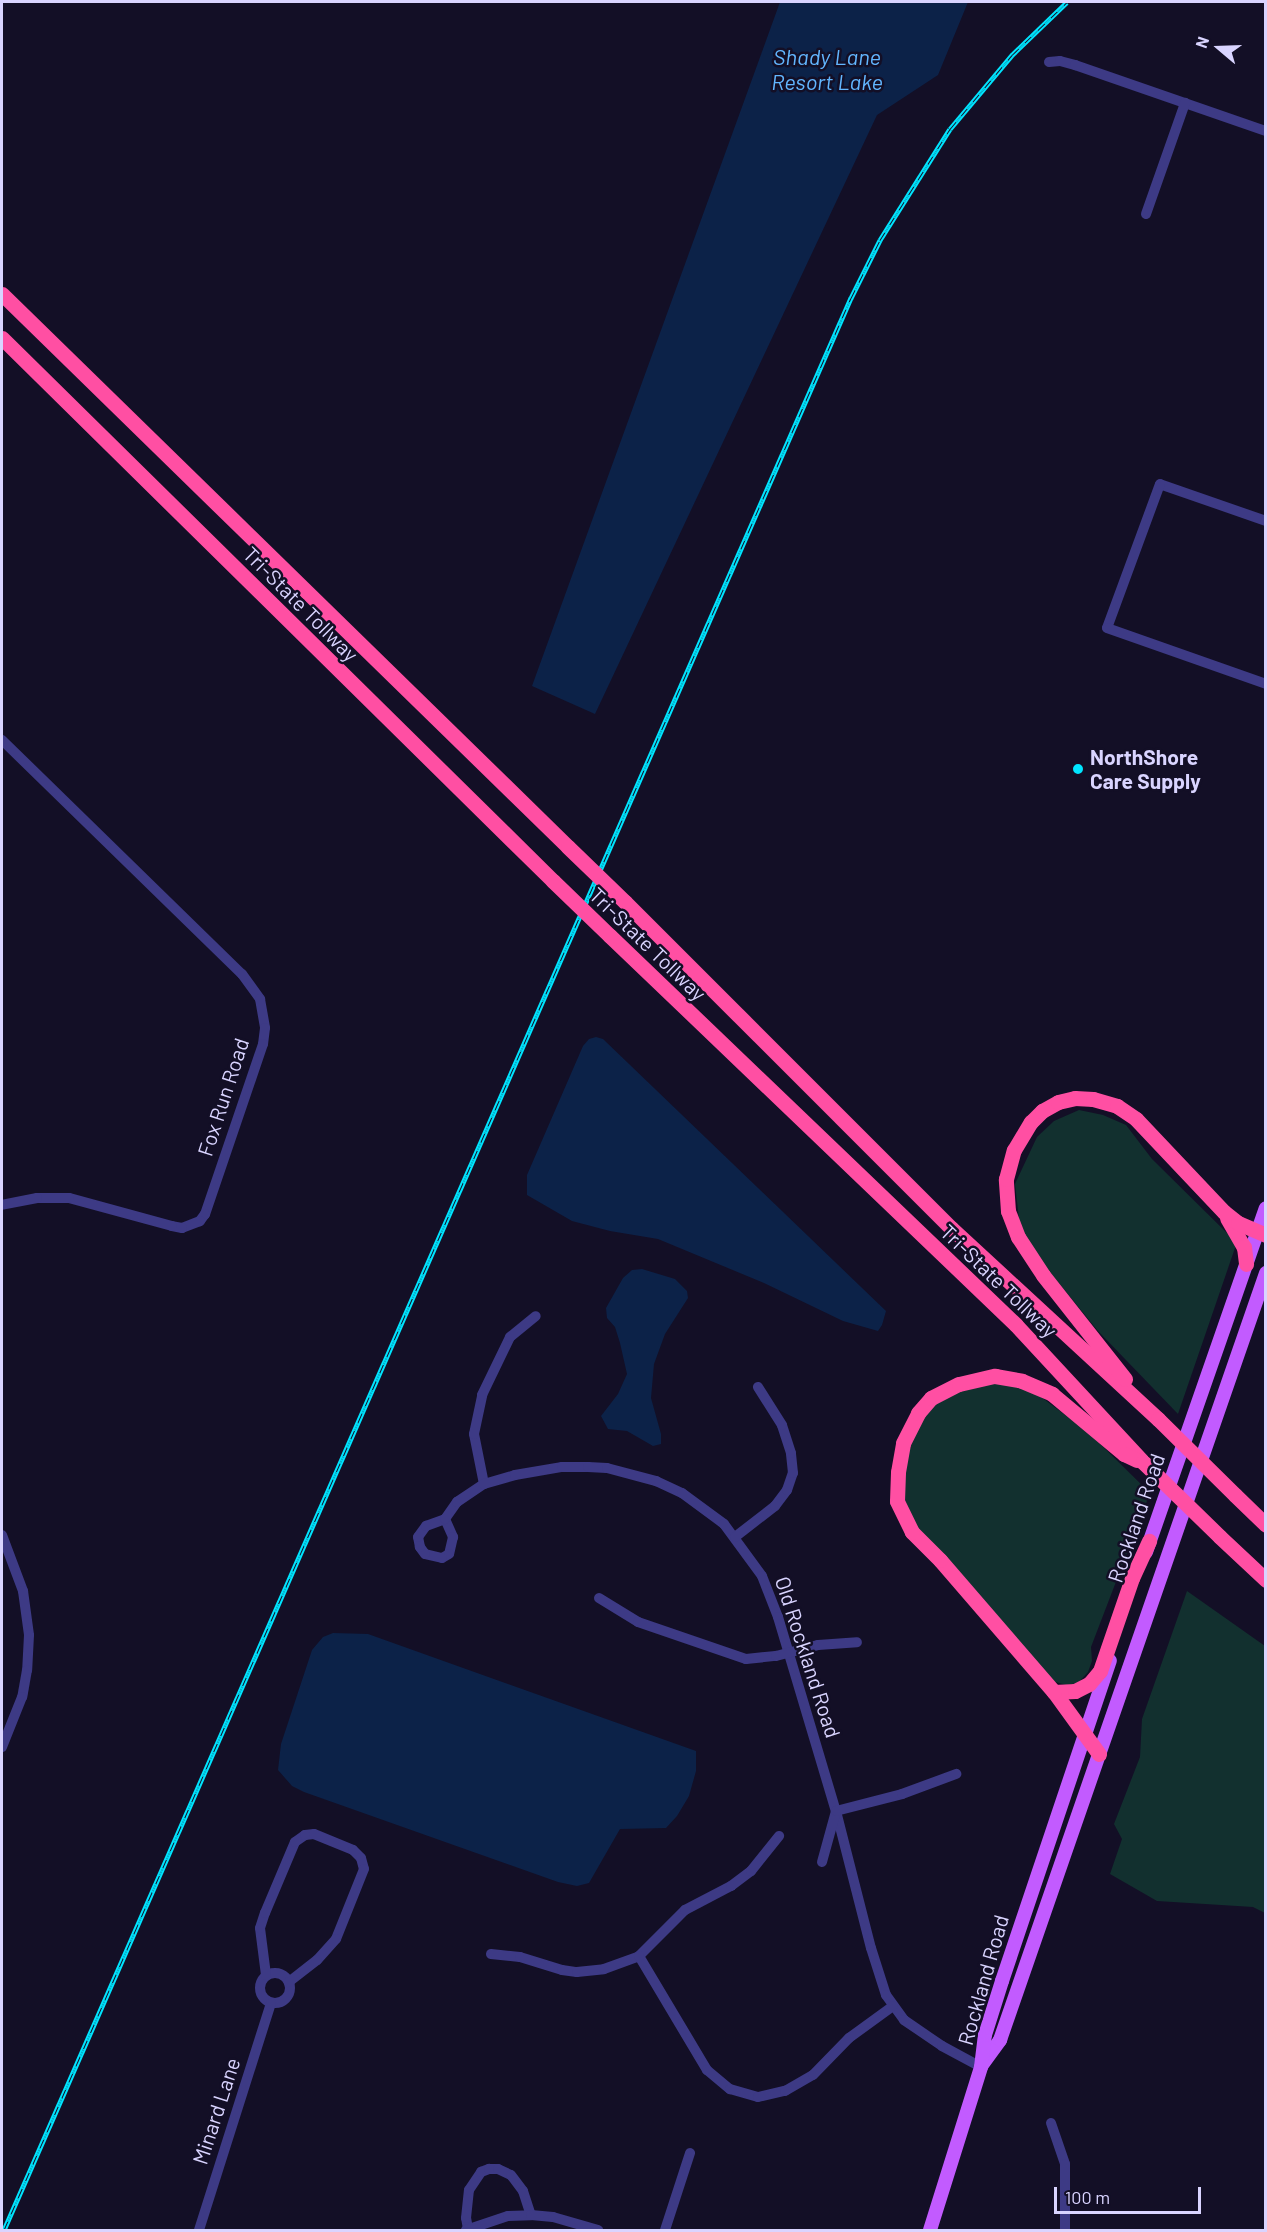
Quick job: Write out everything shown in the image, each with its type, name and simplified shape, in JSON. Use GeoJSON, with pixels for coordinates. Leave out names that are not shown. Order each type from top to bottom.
{"type":"FeatureCollection","features":[{"type":"Feature","properties":{"kind":"highway","name":"Tri-State Tollway"},"geometry":{"type":"LineString","coordinates":[[2,294],[625,902],[951,1228],[1145,1406],[1266,1525]]}},
{"type":"Feature","properties":{"kind":"highway","name":"Tri-State Tollway"},"geometry":{"type":"LineString","coordinates":[[2,338],[610,936],[994,1304],[1143,1462],[1266,1580]]}},
{"type":"Feature","properties":{"kind":"highway"},"geometry":{"type":"LineString","coordinates":[[1145,1406],[1043,1275],[1018,1237],[1008,1211],[1006,1179],[1014,1150],[1031,1122],[1042,1111],[1058,1102],[1075,1098],[1105,1101],[1117,1106],[1136,1119],[1224,1212],[1238,1223],[1261,1234]]}},
{"type":"Feature","properties":{"kind":"highway"},"geometry":{"type":"LineString","coordinates":[[1224,1212],[1244,1247],[1246,1264]]}},
{"type":"Feature","properties":{"kind":"highway"},"geometry":{"type":"LineString","coordinates":[[1099,1754],[1053,1692],[912,1532],[897,1501],[898,1472],[903,1443],[918,1413],[931,1398],[959,1384],[995,1376],[1022,1381],[1052,1394],[1124,1454],[1143,1462]]}},
{"type":"Feature","properties":{"kind":"highway"},"geometry":{"type":"LineString","coordinates":[[1053,1692],[1074,1691],[1089,1684],[1100,1671],[1132,1578],[1149,1541]]}},
{"type":"Feature","properties":{"kind":"main road","name":"Rockland Road"},"geometry":{"type":"LineString","coordinates":[[981,2067],[985,2035],[1000,1989],[1149,1541],[1246,1264],[1261,1234],[1266,1208]]}},
{"type":"Feature","properties":{"kind":"main road","name":"Rockland Road"},"geometry":{"type":"LineString","coordinates":[[981,2067],[1000,2040],[1266,1273]]}},
{"type":"Feature","properties":{"kind":"main road"},"geometry":{"type":"LineString","coordinates":[[930,2230],[981,2067]]}},
{"type":"Feature","properties":{"kind":"street"},"geometry":{"type":"LineString","coordinates":[[1049,62],[1060,61],[1076,65],[1266,131]]}},
{"type":"Feature","properties":{"kind":"street"},"geometry":{"type":"LineString","coordinates":[[1146,214],[1185,103]]}},
{"type":"Feature","properties":{"kind":"street"},"geometry":{"type":"LineString","coordinates":[[1266,521],[1160,484],[1107,628],[1266,684]]}},
{"type":"Feature","properties":{"kind":"street","name":"Fox Run Road"},"geometry":{"type":"LineString","coordinates":[[2,740],[242,974],[260,999],[265,1028],[263,1044],[205,1214],[200,1221],[182,1228],[69,1198],[37,1198],[2,1205]]}},
{"type":"Feature","properties":{"kind":"street"},"geometry":{"type":"LineString","coordinates":[[484,1484],[474,1434],[482,1395],[510,1337],[536,1316]]}},
{"type":"Feature","properties":{"kind":"street"},"geometry":{"type":"LineString","coordinates":[[735,1537],[775,1506],[787,1490],[793,1473],[791,1453],[782,1425],[758,1387]]}},
{"type":"Feature","properties":{"kind":"street","name":"Old Rockland Road"},"geometry":{"type":"LineString","coordinates":[[445,1519],[457,1502],[484,1484],[515,1474],[562,1467],[588,1467],[626,1472],[682,1493],[708,1510],[735,1537],[762,1576],[789,1650],[886,1995],[904,2020],[920,2032],[981,2067]]}},
{"type":"Feature","properties":{"kind":"street"},"geometry":{"type":"LineString","coordinates":[[2,1534],[23,1590],[29,1635],[22,1697],[2,1747]]}},
{"type":"Feature","properties":{"kind":"street"},"geometry":{"type":"LineString","coordinates":[[599,1598],[638,1622],[746,1659],[776,1656],[789,1650],[818,1645],[857,1642]]}},
{"type":"Feature","properties":{"kind":"street"},"geometry":{"type":"LineString","coordinates":[[822,1862],[836,1811],[903,1794],[956,1774]]}},
{"type":"Feature","properties":{"kind":"street","name":"Minard Lane"},"geometry":{"type":"LineString","coordinates":[[314,1834],[353,1850],[361,1858],[364,1869],[336,1939],[317,1960],[289,1982],[288,1996],[280,2002],[271,2003],[263,1998],[259,1988],[266,1975],[260,1928],[295,1842],[305,1835],[314,1834]]}},
{"type":"Feature","properties":{"kind":"street"},"geometry":{"type":"LineString","coordinates":[[491,1954],[520,1957],[562,1971],[577,1972],[604,1969],[639,1956],[685,1910],[732,1886],[751,1871],[779,1836]]}},
{"type":"Feature","properties":{"kind":"street"},"geometry":{"type":"LineString","coordinates":[[639,1956],[707,2070],[730,2089],[744,2094],[772,2096],[797,2086],[813,2075],[849,2038],[893,2006]]}},
{"type":"Feature","properties":{"kind":"street"},"geometry":{"type":"LineString","coordinates":[[266,1975],[279,1973],[289,1982]]}},
{"type":"Feature","properties":{"kind":"street","name":"Minard Lane"},"geometry":{"type":"LineString","coordinates":[[199,2230],[271,2003]]}},
{"type":"Feature","properties":{"kind":"street"},"geometry":{"type":"LineString","coordinates":[[1051,2122],[1065,2164],[1065,2230]]}},
{"type":"Feature","properties":{"kind":"street"},"geometry":{"type":"LineString","coordinates":[[665,2230],[690,2153]]}},
{"type":"Feature","properties":{"kind":"street"},"geometry":{"type":"LineString","coordinates":[[531,2215],[523,2191],[511,2175],[498,2169],[480,2172],[468,2190],[467,2230],[508,2216],[531,2215],[553,2217],[598,2230]]}},
{"type":"Feature","properties":{"kind":"green space"},"geometry":{"type":"Polygon","coordinates":[[[1079,1110],[1103,1115],[1126,1125],[1152,1159],[1229,1235],[1236,1245],[1178,1414],[1098,1331],[1045,1266],[1020,1228],[1015,1184],[1037,1137],[1054,1121],[1079,1110]]]}},
{"type":"Feature","properties":{"kind":"green space"},"geometry":{"type":"Polygon","coordinates":[[[993,1381],[1029,1388],[1088,1432],[1150,1493],[1091,1647],[1092,1661],[1088,1672],[1078,1683],[1066,1685],[1042,1678],[913,1528],[900,1501],[902,1462],[933,1397],[993,1381]]]}},
{"type":"Feature","properties":{"kind":"green space"},"geometry":{"type":"Polygon","coordinates":[[[1187,1591],[1265,1646],[1265,1913],[1253,1907],[1157,1901],[1110,1874],[1122,1839],[1114,1824],[1140,1757],[1142,1719],[1187,1591]]]}},
{"type":"Feature","properties":{"kind":"water","name":"Shady Lane Resort Lake"},"geometry":{"type":"Polygon","coordinates":[[[780,2],[968,2],[938,75],[877,115],[595,714],[532,686],[780,2]]]}},
{"type":"Feature","properties":{"kind":"water"},"geometry":{"type":"Polygon","coordinates":[[[596,1037],[603,1039],[886,1311],[878,1331],[843,1321],[764,1283],[658,1239],[610,1231],[572,1221],[527,1195],[527,1175],[583,1046],[589,1039],[596,1037]]]}},
{"type":"Feature","properties":{"kind":"water"},"geometry":{"type":"Polygon","coordinates":[[[642,1269],[675,1279],[687,1291],[688,1298],[665,1334],[654,1364],[651,1398],[661,1434],[661,1444],[653,1446],[627,1431],[608,1429],[601,1416],[618,1394],[627,1374],[615,1327],[607,1318],[606,1308],[623,1278],[632,1270],[642,1269]]]}},
{"type":"Feature","properties":{"kind":"water"},"geometry":{"type":"Polygon","coordinates":[[[333,1633],[368,1634],[696,1751],[696,1771],[689,1796],[677,1816],[666,1828],[620,1829],[589,1883],[577,1886],[558,1882],[304,1792],[292,1786],[278,1770],[281,1744],[312,1650],[323,1637],[333,1633]]]}},
{"type":"Feature","properties":{"kind":"railway"},"geometry":{"type":"LineString","coordinates":[[4,2230],[851,298],[880,240],[950,129],[1012,55],[1067,2]]}},
{"type":"Feature","properties":{"kind":"place","name":"NorthShore Care Supply"},"geometry":{"type":"Point","coordinates":[1078,769]}}]}
